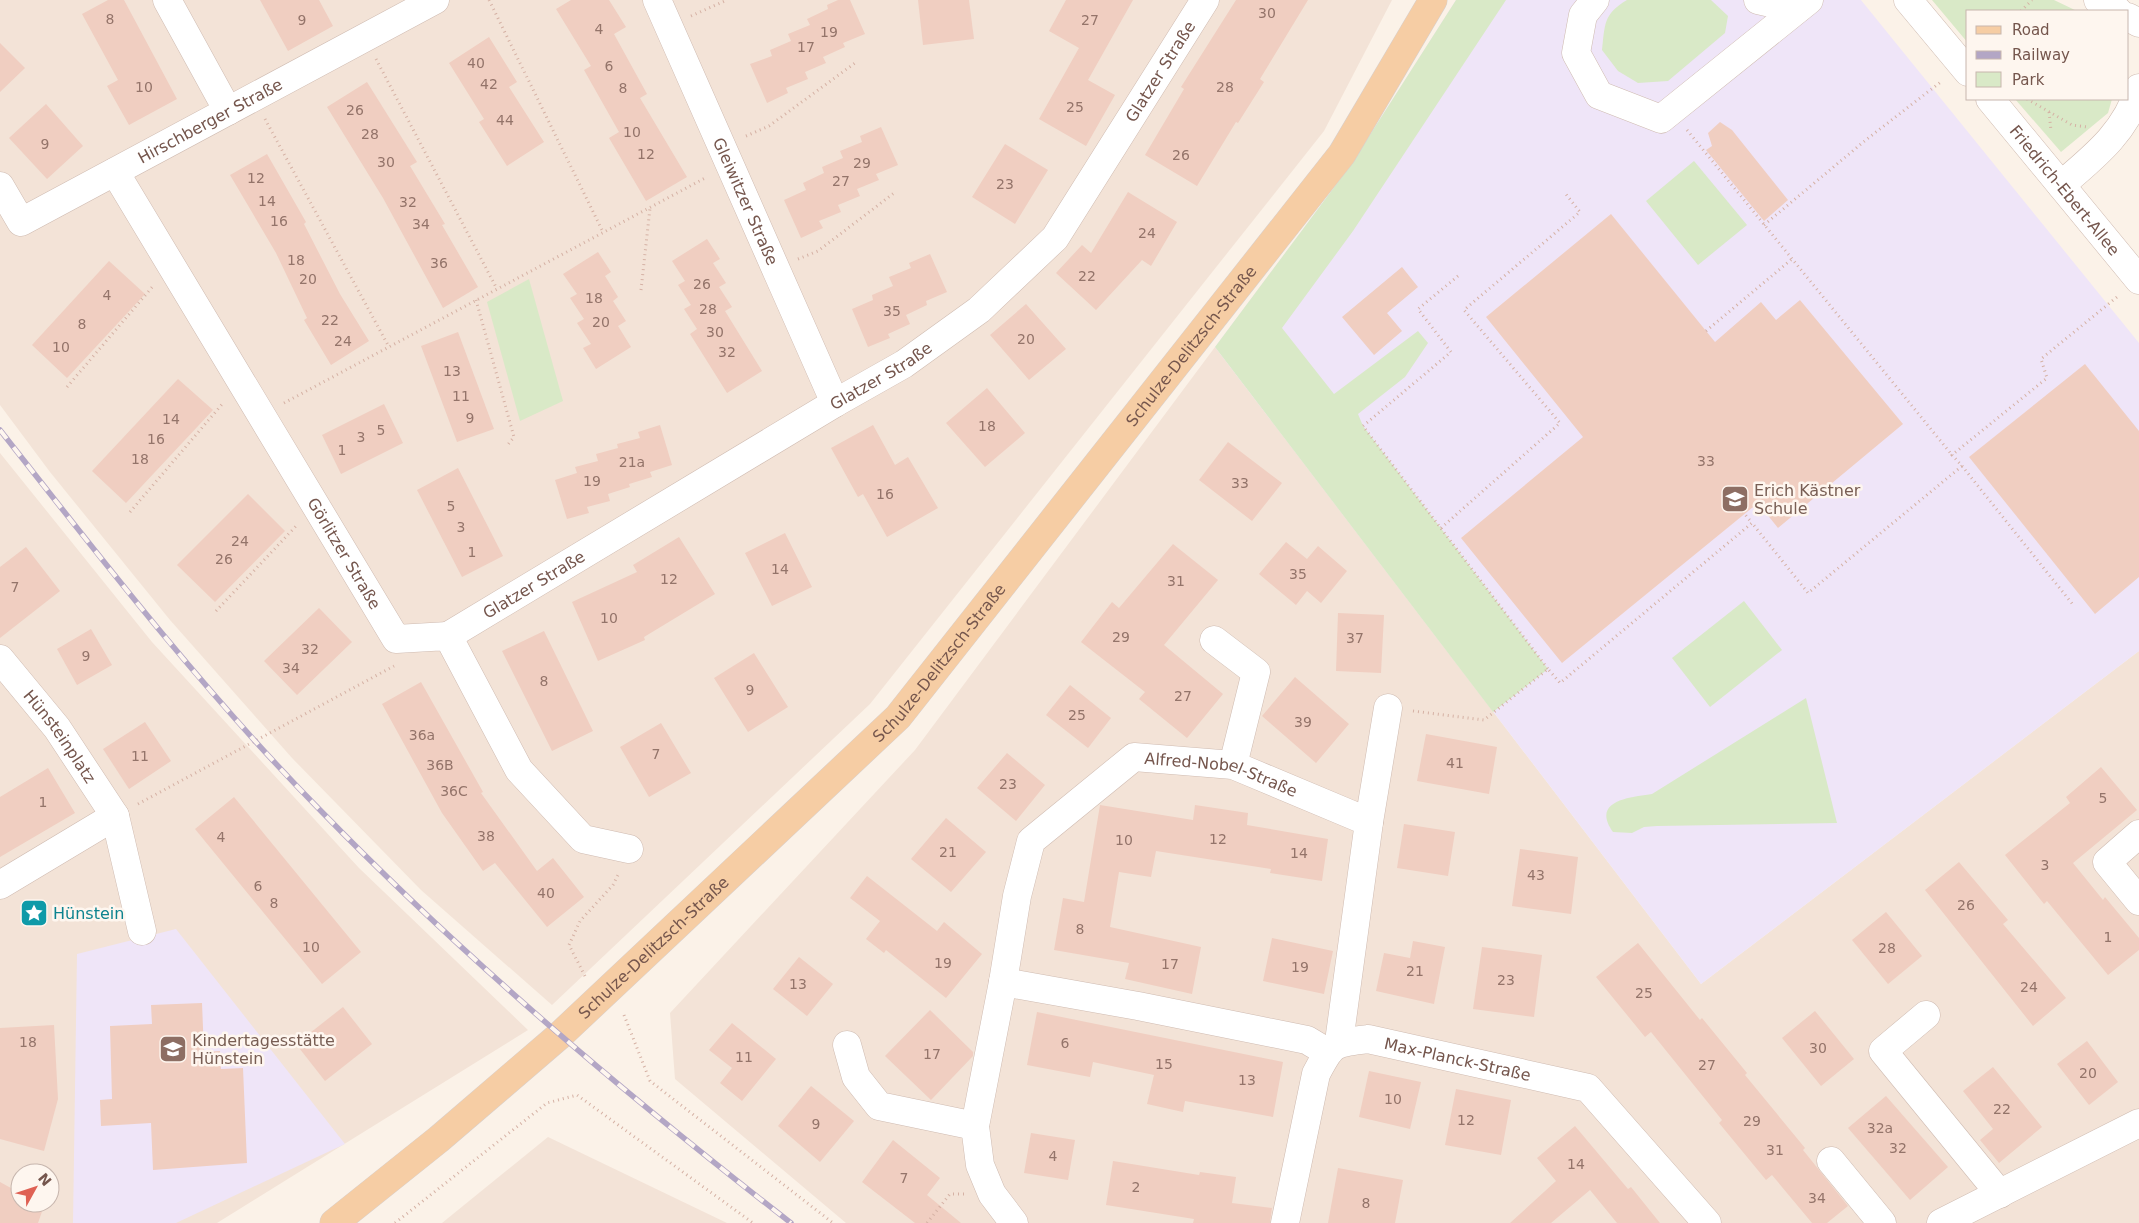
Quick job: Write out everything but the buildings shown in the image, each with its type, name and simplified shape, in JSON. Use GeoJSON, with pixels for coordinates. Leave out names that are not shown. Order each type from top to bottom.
{"type":"FeatureCollection","features":[{"type":"Feature","properties":{"kind":"main road","name":"Schulze-Delitzsch-Straße"},"geometry":{"type":"LineString","coordinates":[[334,1223],[439,1139],[559,1036],[898,717],[1342,154],[1433,0]]}},
{"type":"Feature","properties":{"kind":"street"},"geometry":{"type":"LineString","coordinates":[[167,0],[228,111]]}},
{"type":"Feature","properties":{"kind":"street","name":"Hirschberger Straße"},"geometry":{"type":"LineString","coordinates":[[0,186],[20,222],[435,0]]}},
{"type":"Feature","properties":{"kind":"street","name":"Gleiwitzer Straße"},"geometry":{"type":"LineString","coordinates":[[657,0],[835,403]]}},
{"type":"Feature","properties":{"kind":"street","name":"Glatzer Straße"},"geometry":{"type":"LineString","coordinates":[[448,636],[835,403],[904,364],[971,315],[1055,238],[1205,0]]}},
{"type":"Feature","properties":{"kind":"street"},"geometry":{"type":"LineString","coordinates":[[1595,0],[1583,15],[1576,53],[1599,95],[1661,119],[1803,4]]}},
{"type":"Feature","properties":{"kind":"street"},"geometry":{"type":"LineString","coordinates":[[1758,0],[1803,4]]}},
{"type":"Feature","properties":{"kind":"street"},"geometry":{"type":"LineString","coordinates":[[1908,0],[1966,70]]}},
{"type":"Feature","properties":{"kind":"street"},"geometry":{"type":"LineString","coordinates":[[2098,0],[2116,10]]}},
{"type":"Feature","properties":{"kind":"street"},"geometry":{"type":"LineString","coordinates":[[2061,184],[2116,136],[2135,103],[2139,88]]}},
{"type":"Feature","properties":{"kind":"street","name":"Friedrich-Ebert-Allee"},"geometry":{"type":"LineString","coordinates":[[1991,100],[2139,280]]}},
{"type":"Feature","properties":{"kind":"street","name":"Görlitzer Straße"},"geometry":{"type":"LineString","coordinates":[[115,172],[396,639],[448,636]]}},
{"type":"Feature","properties":{"kind":"street"},"geometry":{"type":"LineString","coordinates":[[448,636],[518,770],[583,839],[629,849]]}},
{"type":"Feature","properties":{"kind":"street"},"geometry":{"type":"LineString","coordinates":[[1214,640],[1256,672],[1233,765]]}},
{"type":"Feature","properties":{"kind":"street","name":"Hünsteinplatz"},"geometry":{"type":"LineString","coordinates":[[0,659],[56,728],[115,816],[142,930]]}},
{"type":"Feature","properties":{"kind":"street"},"geometry":{"type":"LineString","coordinates":[[1284,1223],[1316,1074],[1333,1047],[1388,708]]}},
{"type":"Feature","properties":{"kind":"street","name":"Alfred-Nobel-Straße"},"geometry":{"type":"LineString","coordinates":[[1014,1223],[992,1194],[980,1165],[974,1126],[1003,982],[1016,896],[1032,841],[1134,757],[1233,765],[1369,822]]}},
{"type":"Feature","properties":{"kind":"street"},"geometry":{"type":"LineString","coordinates":[[0,886],[115,816]]}},
{"type":"Feature","properties":{"kind":"street"},"geometry":{"type":"LineString","coordinates":[[2139,834],[2106,862],[2139,901]]}},
{"type":"Feature","properties":{"kind":"street"},"geometry":{"type":"LineString","coordinates":[[1003,982],[1138,1006],[1307,1040],[1333,1047]]}},
{"type":"Feature","properties":{"kind":"street"},"geometry":{"type":"LineString","coordinates":[[1926,1015],[1883,1051],[2000,1194]]}},
{"type":"Feature","properties":{"kind":"street","name":"Max-Planck-Straße"},"geometry":{"type":"LineString","coordinates":[[1333,1047],[1368,1039],[1588,1088],[1707,1223]]}},
{"type":"Feature","properties":{"kind":"street"},"geometry":{"type":"LineString","coordinates":[[847,1045],[856,1076],[879,1106],[974,1126]]}},
{"type":"Feature","properties":{"kind":"street"},"geometry":{"type":"LineString","coordinates":[[1941,1223],[2139,1123]]}},
{"type":"Feature","properties":{"kind":"street"},"geometry":{"type":"LineString","coordinates":[[1831,1161],[1882,1223]]}},
{"type":"Feature","properties":{"kind":"path"},"geometry":{"type":"LineString","coordinates":[[488,0],[603,232]]}},
{"type":"Feature","properties":{"kind":"path"},"geometry":{"type":"LineString","coordinates":[[668,25],[727,0]]}},
{"type":"Feature","properties":{"kind":"path"},"geometry":{"type":"LineString","coordinates":[[2022,10],[2032,0]]}},
{"type":"Feature","properties":{"kind":"path"},"geometry":{"type":"LineString","coordinates":[[365,38],[496,289]]}},
{"type":"Feature","properties":{"kind":"path"},"geometry":{"type":"LineString","coordinates":[[261,415],[650,207],[769,126],[855,63]]}},
{"type":"Feature","properties":{"kind":"path"},"geometry":{"type":"LineString","coordinates":[[1764,225],[1867,139],[1940,82]]}},
{"type":"Feature","properties":{"kind":"path"},"geometry":{"type":"LineString","coordinates":[[254,97],[389,347]]}},
{"type":"Feature","properties":{"kind":"path"},"geometry":{"type":"LineString","coordinates":[[2029,100],[2072,125],[2079,125],[2116,136]]}},
{"type":"Feature","properties":{"kind":"path"},"geometry":{"type":"LineString","coordinates":[[1671,110],[2074,606]]}},
{"type":"Feature","properties":{"kind":"path"},"geometry":{"type":"LineString","coordinates":[[775,269],[818,251],[894,193]]}},
{"type":"Feature","properties":{"kind":"path"},"geometry":{"type":"LineString","coordinates":[[1441,528],[1560,423],[1464,310],[1580,212],[1565,193]]}},
{"type":"Feature","properties":{"kind":"path"},"geometry":{"type":"LineString","coordinates":[[642,290],[650,207]]}},
{"type":"Feature","properties":{"kind":"path"},"geometry":{"type":"LineString","coordinates":[[1706,331],[1792,259]]}},
{"type":"Feature","properties":{"kind":"path"},"geometry":{"type":"LineString","coordinates":[[67,387],[170,266]]}},
{"type":"Feature","properties":{"kind":"path"},"geometry":{"type":"LineString","coordinates":[[1458,276],[1418,309],[1451,352],[1363,426],[1560,683],[1752,523]]}},
{"type":"Feature","properties":{"kind":"path"},"geometry":{"type":"LineString","coordinates":[[1952,455],[2047,378],[2041,359],[2117,298]]}},
{"type":"Feature","properties":{"kind":"path"},"geometry":{"type":"LineString","coordinates":[[476,300],[514,437],[506,448]]}},
{"type":"Feature","properties":{"kind":"path"},"geometry":{"type":"LineString","coordinates":[[130,512],[241,382]]}},
{"type":"Feature","properties":{"kind":"path"},"geometry":{"type":"LineString","coordinates":[[1730,496],[1808,593],[1962,466]]}},
{"type":"Feature","properties":{"kind":"path"},"geometry":{"type":"LineString","coordinates":[[216,611],[315,505]]}},
{"type":"Feature","properties":{"kind":"path"},"geometry":{"type":"LineString","coordinates":[[115,816],[396,665]]}},
{"type":"Feature","properties":{"kind":"path"},"geometry":{"type":"LineString","coordinates":[[1388,708],[1484,720],[1548,669]]}},
{"type":"Feature","properties":{"kind":"path"},"geometry":{"type":"LineString","coordinates":[[587,980],[569,945],[580,921],[613,885],[629,849]]}},
{"type":"Feature","properties":{"kind":"path"},"geometry":{"type":"LineString","coordinates":[[624,1015],[650,1081],[833,1223]]}},
{"type":"Feature","properties":{"kind":"path"},"geometry":{"type":"LineString","coordinates":[[395,1223],[547,1103],[577,1095],[753,1223]]}},
{"type":"Feature","properties":{"kind":"path"},"geometry":{"type":"LineString","coordinates":[[927,1223],[950,1194],[992,1194]]}},
{"type":"Feature","properties":{"kind":"shaded area"},"geometry":{"type":"Polygon","coordinates":[[[0,0],[1392,0],[1324,131],[870,704],[552,1005],[421,890],[292,758],[170,620],[50,472],[0,405],[0,0]]]}},
{"type":"Feature","properties":{"kind":"shaded area","name":"Erich Kästner Schule"},"geometry":{"type":"Polygon","coordinates":[[[1456,0],[1861,0],[2139,343],[2139,651],[1701,984],[1215,347],[1350,166],[1456,0]]]}},
{"type":"Feature","properties":{"kind":"shaded area"},"geometry":{"type":"Polygon","coordinates":[[[1215,347],[1701,984],[2139,651],[2139,1223],[846,1223],[675,1079],[670,1013],[915,750],[1215,347]]]}},
{"type":"Feature","properties":{"kind":"shaded area"},"geometry":{"type":"Polygon","coordinates":[[[0,453],[152,642],[359,868],[528,1030],[217,1223],[0,1223],[0,453]]]}},
{"type":"Feature","properties":{"kind":"shaded area","name":"Kindertagesstätte Hünstein"},"geometry":{"type":"Polygon","coordinates":[[[176,929],[345,1144],[176,1223],[73,1223],[77,954],[176,929]]]}},
{"type":"Feature","properties":{"kind":"shaded area"},"geometry":{"type":"Polygon","coordinates":[[[548,1137],[727,1223],[442,1223],[548,1137]]]}},
{"type":"Feature","properties":{"kind":"green space"},"geometry":{"type":"Polygon","coordinates":[[[1456,0],[1506,0],[1353,231],[1282,328],[1334,394],[1418,331],[1428,343],[1405,377],[1358,414],[1363,426],[1548,669],[1493,712],[1215,347],[1350,166],[1456,0]]]}},
{"type":"Feature","properties":{"kind":"green space"},"geometry":{"type":"Polygon","coordinates":[[[1627,0],[1711,0],[1728,16],[1725,33],[1668,81],[1638,83],[1618,71],[1602,50],[1605,27],[1609,15],[1627,0]]]}},
{"type":"Feature","properties":{"kind":"green space"},"geometry":{"type":"Polygon","coordinates":[[[1932,0],[2054,0],[2075,10],[1966,10],[1966,41],[1932,0]]]}},
{"type":"Feature","properties":{"kind":"green space"},"geometry":{"type":"Polygon","coordinates":[[[2016,100],[2112,100],[2108,113],[2061,152],[2016,100]]]}},
{"type":"Feature","properties":{"kind":"green space"},"geometry":{"type":"Polygon","coordinates":[[[1694,161],[1747,225],[1698,265],[1646,201],[1694,161]]]}},
{"type":"Feature","properties":{"kind":"green space"},"geometry":{"type":"Polygon","coordinates":[[[529,279],[563,401],[520,421],[487,302],[529,279]]]}},
{"type":"Feature","properties":{"kind":"green space"},"geometry":{"type":"Polygon","coordinates":[[[1744,601],[1782,650],[1710,707],[1672,658],[1744,601]]]}},
{"type":"Feature","properties":{"kind":"green space"},"geometry":{"type":"Polygon","coordinates":[[[1806,698],[1837,823],[1657,826],[1644,827],[1632,833],[1613,832],[1607,821],[1607,813],[1616,802],[1652,794],[1806,698]]]}},
{"type":"Feature","properties":{"kind":"railway"},"geometry":{"type":"LineString","coordinates":[[0,430],[115,576],[235,719],[375,866],[489,973],[548,1024],[668,1125],[791,1223]]}},
{"type":"Feature","properties":{"kind":"place","name":"Erich Kästner Schule"},"geometry":{"type":"Point","coordinates":[1735,499]}},
{"type":"Feature","properties":{"kind":"place","name":"Hünstein"},"geometry":{"type":"Point","coordinates":[34,913]}},
{"type":"Feature","properties":{"kind":"place","name":"Kindertagesstätte Hünstein"},"geometry":{"type":"Point","coordinates":[173,1049]}}]}
